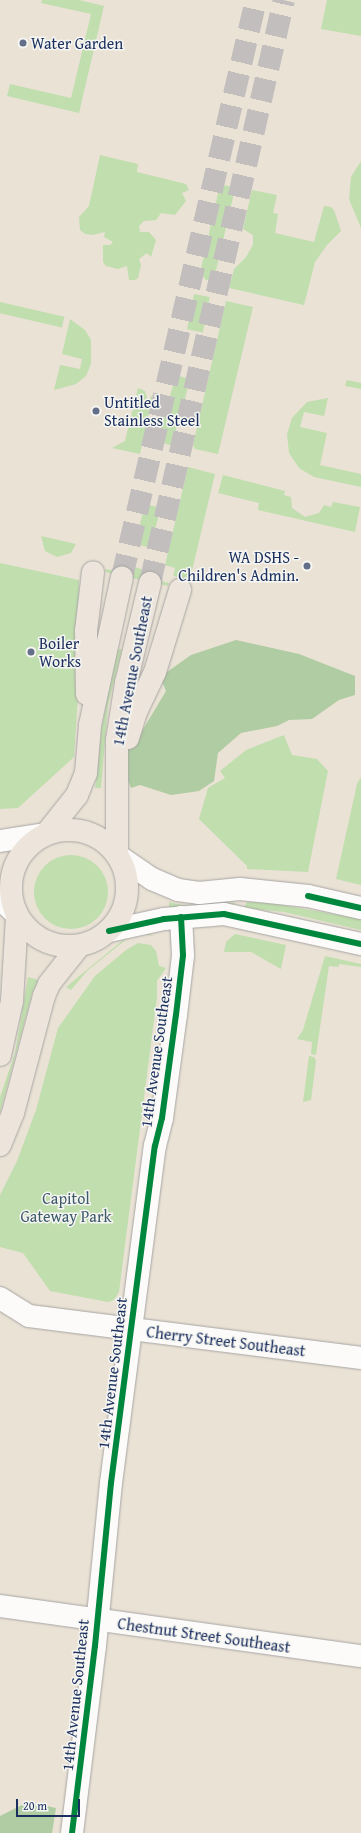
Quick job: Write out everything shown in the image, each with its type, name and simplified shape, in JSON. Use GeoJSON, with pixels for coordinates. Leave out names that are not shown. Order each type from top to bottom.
{"type":"FeatureCollection","features":[{"type":"Feature","properties":{"kind":"main road"},"geometry":{"type":"LineString","coordinates":[[88,747],[86,630],[93,572]]}},
{"type":"Feature","properties":{"kind":"main road","name":"14th Avenue Southeast"},"geometry":{"type":"LineString","coordinates":[[46,834],[77,795],[86,773],[90,725],[122,577]]}},
{"type":"Feature","properties":{"kind":"main road","name":"14th Avenue Southeast"},"geometry":{"type":"LineString","coordinates":[[117,855],[115,775],[119,720],[150,583]]}},
{"type":"Feature","properties":{"kind":"main road"},"geometry":{"type":"LineString","coordinates":[[115,775],[136,712],[155,672],[180,590]]}},
{"type":"Feature","properties":{"kind":"main road"},"geometry":{"type":"LineString","coordinates":[[0,1055],[12,1001],[11,910],[11,879],[15,865],[33,841],[46,834],[73,829],[92,834],[107,843],[117,855],[125,871],[128,887],[121,914],[109,931],[96,940],[79,946],[61,946],[42,940],[26,929],[11,910]]}},
{"type":"Feature","properties":{"kind":"main road"},"geometry":{"type":"LineString","coordinates":[[0,1145],[13,1113],[44,996],[49,984],[79,946]]}},
{"type":"Feature","properties":{"kind":"street"},"geometry":{"type":"LineString","coordinates":[[0,841],[46,834]]}},
{"type":"Feature","properties":{"kind":"street"},"geometry":{"type":"LineString","coordinates":[[117,855],[152,879],[178,890],[199,893],[240,890],[308,896],[361,908]]}},
{"type":"Feature","properties":{"kind":"street"},"geometry":{"type":"LineString","coordinates":[[109,931],[181,917],[209,914],[238,916],[361,944]]}},
{"type":"Feature","properties":{"kind":"street","name":"14th Avenue Southeast"},"geometry":{"type":"LineString","coordinates":[[72,1833],[131,1329],[155,1146],[162,1118],[176,1015],[183,955],[181,917]]}},
{"type":"Feature","properties":{"kind":"street","name":"Cherry Street Southeast"},"geometry":{"type":"LineString","coordinates":[[0,1298],[29,1316],[361,1358]]}},
{"type":"Feature","properties":{"kind":"street","name":"Chestnut Street Southeast"},"geometry":{"type":"LineString","coordinates":[[0,1606],[361,1656]]}},
{"type":"Feature","properties":{"kind":"green space"},"geometry":{"type":"Polygon","coordinates":[[[42,0],[79,0],[104,6],[79,113],[7,96],[10,84],[71,98],[91,14],[41,3],[42,0]]]}},
{"type":"Feature","properties":{"kind":"green space"},"geometry":{"type":"Polygon","coordinates":[[[327,0],[361,0],[361,36],[321,29],[327,0]]]}},
{"type":"Feature","properties":{"kind":"green space"},"geometry":{"type":"Polygon","coordinates":[[[100,155],[138,164],[137,172],[186,184],[189,190],[182,193],[186,201],[175,215],[161,213],[156,220],[144,221],[139,226],[140,232],[149,232],[156,240],[151,257],[147,253],[139,259],[141,265],[138,278],[135,280],[129,280],[127,266],[118,269],[106,266],[103,262],[103,245],[110,245],[113,242],[104,237],[105,232],[93,235],[85,234],[80,230],[79,217],[89,206],[100,155]]]}},
{"type":"Feature","properties":{"kind":"green space"},"geometry":{"type":"Polygon","coordinates":[[[361,161],[361,228],[349,199],[351,177],[361,161]]]}},
{"type":"Feature","properties":{"kind":"green space"},"geometry":{"type":"Polygon","coordinates":[[[224,185],[232,187],[234,193],[215,275],[212,280],[206,280],[200,273],[219,189],[224,185]]]}},
{"type":"Feature","properties":{"kind":"green space"},"geometry":{"type":"Polygon","coordinates":[[[252,190],[277,195],[273,213],[278,214],[275,233],[314,242],[324,206],[331,207],[334,210],[341,231],[327,245],[315,262],[304,305],[229,288],[234,269],[246,257],[253,245],[253,235],[243,229],[252,190]]]}},
{"type":"Feature","properties":{"kind":"green space"},"geometry":{"type":"Polygon","coordinates":[[[194,294],[210,297],[203,332],[187,329],[194,294]]]}},
{"type":"Feature","properties":{"kind":"green space"},"geometry":{"type":"Polygon","coordinates":[[[226,301],[253,307],[218,454],[195,449],[193,445],[226,301]]]}},
{"type":"Feature","properties":{"kind":"green space"},"geometry":{"type":"Polygon","coordinates":[[[0,302],[64,317],[62,328],[0,313],[0,302]]]}},
{"type":"Feature","properties":{"kind":"green space"},"geometry":{"type":"Polygon","coordinates":[[[70,319],[85,330],[91,340],[91,364],[86,376],[76,384],[54,390],[60,365],[80,369],[82,359],[62,354],[70,319]]]}},
{"type":"Feature","properties":{"kind":"green space"},"geometry":{"type":"Polygon","coordinates":[[[176,375],[190,379],[171,445],[157,441],[176,375]]]}},
{"type":"Feature","properties":{"kind":"green space"},"geometry":{"type":"Polygon","coordinates":[[[347,380],[361,383],[361,389],[345,386],[347,380]]]}},
{"type":"Feature","properties":{"kind":"green space"},"geometry":{"type":"Polygon","coordinates":[[[138,388],[145,391],[148,401],[153,394],[140,454],[112,448],[125,441],[138,388]]]}},
{"type":"Feature","properties":{"kind":"green space"},"geometry":{"type":"Polygon","coordinates":[[[328,398],[324,416],[304,412],[300,427],[327,433],[320,465],[361,474],[361,487],[314,477],[299,468],[289,453],[287,434],[292,418],[307,402],[328,398]]]}},
{"type":"Feature","properties":{"kind":"green space"},"geometry":{"type":"Polygon","coordinates":[[[188,467],[215,474],[190,579],[173,576],[175,568],[165,565],[188,467]]]}},
{"type":"Feature","properties":{"kind":"green space"},"geometry":{"type":"Polygon","coordinates":[[[223,475],[285,491],[284,495],[291,497],[292,508],[305,517],[319,513],[324,505],[331,507],[333,502],[360,507],[355,532],[258,510],[259,503],[218,493],[223,475]]]}},
{"type":"Feature","properties":{"kind":"green space"},"geometry":{"type":"Polygon","coordinates":[[[145,504],[161,508],[151,548],[135,544],[145,504]]]}},
{"type":"Feature","properties":{"kind":"green space"},"geometry":{"type":"Polygon","coordinates":[[[41,536],[76,544],[71,553],[57,557],[45,551],[41,536]]]}},
{"type":"Feature","properties":{"kind":"green space"},"geometry":{"type":"Polygon","coordinates":[[[0,563],[79,580],[78,696],[74,757],[18,808],[0,809],[0,563]]]}},
{"type":"Feature","properties":{"kind":"green space"},"geometry":{"type":"Polygon","coordinates":[[[135,567],[144,570],[143,577],[169,583],[168,586],[105,572],[106,569],[133,575],[135,567]]]}},
{"type":"Feature","properties":{"kind":"green space"},"geometry":{"type":"Polygon","coordinates":[[[236,640],[299,654],[355,676],[355,695],[339,700],[312,719],[289,720],[277,726],[241,733],[218,753],[214,781],[199,791],[171,795],[140,785],[131,788],[124,771],[126,749],[139,736],[166,691],[160,677],[191,655],[236,640]]]}},
{"type":"Feature","properties":{"kind":"green space"},"geometry":{"type":"Polygon","coordinates":[[[117,649],[122,649],[108,706],[101,788],[95,788],[102,726],[117,649]]]}},
{"type":"Feature","properties":{"kind":"green space"},"geometry":{"type":"Polygon","coordinates":[[[284,735],[292,755],[317,759],[328,771],[308,872],[247,869],[247,866],[199,819],[208,788],[225,778],[220,771],[246,750],[284,735]]]}},
{"type":"Feature","properties":{"kind":"green space"},"geometry":{"type":"Polygon","coordinates":[[[361,777],[361,885],[336,879],[357,784],[361,777]]]}},
{"type":"Feature","properties":{"kind":"green space"},"geometry":{"type":"Polygon","coordinates":[[[71,855],[92,861],[102,871],[108,892],[102,913],[92,923],[71,929],[50,923],[40,913],[34,892],[40,871],[50,861],[71,855]]]}},
{"type":"Feature","properties":{"kind":"green space"},"geometry":{"type":"Polygon","coordinates":[[[169,902],[186,906],[235,903],[234,907],[169,909],[169,902]]]}},
{"type":"Feature","properties":{"kind":"green space"},"geometry":{"type":"Polygon","coordinates":[[[247,902],[265,902],[361,919],[361,930],[284,912],[244,908],[247,902]]]}},
{"type":"Feature","properties":{"kind":"green space"},"geometry":{"type":"Polygon","coordinates":[[[142,932],[153,936],[142,934],[129,937],[87,971],[71,990],[66,987],[128,936],[142,932]]]}},
{"type":"Feature","properties":{"kind":"green space"},"geometry":{"type":"Polygon","coordinates":[[[235,934],[286,945],[281,969],[251,952],[224,952],[226,942],[235,934]]]}},
{"type":"Feature","properties":{"kind":"green space","name":"Capitol Gateway Park"},"geometry":{"type":"Polygon","coordinates":[[[138,943],[151,945],[156,951],[159,966],[166,968],[157,981],[157,997],[119,1292],[114,1300],[108,1302],[50,1291],[23,1253],[0,1247],[0,1195],[17,1161],[36,1110],[58,1028],[95,976],[126,950],[138,943]]]}},
{"type":"Feature","properties":{"kind":"green space"},"geometry":{"type":"Polygon","coordinates":[[[325,956],[361,964],[361,967],[339,964],[339,967],[329,966],[316,1055],[311,1054],[312,1042],[297,1039],[303,1030],[325,956]]]}},
{"type":"Feature","properties":{"kind":"green space"},"geometry":{"type":"Polygon","coordinates":[[[28,977],[38,980],[32,994],[0,1113],[0,1097],[15,1053],[28,977]]]}},
{"type":"Feature","properties":{"kind":"green space"},"geometry":{"type":"Polygon","coordinates":[[[309,1056],[314,1057],[316,1061],[311,1100],[303,1102],[309,1056]]]}},
{"type":"Feature","properties":{"kind":"green space"},"geometry":{"type":"Polygon","coordinates":[[[28,1802],[56,1808],[52,1833],[0,1833],[0,1816],[28,1802]]]}},
{"type":"Feature","properties":{"kind":"tunnel"},"geometry":{"type":"LineString","coordinates":[[122,577],[256,0]]}},
{"type":"Feature","properties":{"kind":"tunnel"},"geometry":{"type":"LineString","coordinates":[[150,583],[284,0]]}},
{"type":"Feature","properties":{"kind":"cycle path"},"geometry":{"type":"LineString","coordinates":[[308,896],[361,908]]}},
{"type":"Feature","properties":{"kind":"cycle path"},"geometry":{"type":"LineString","coordinates":[[109,931],[164,919],[224,914],[361,944]]}},
{"type":"Feature","properties":{"kind":"cycle path"},"geometry":{"type":"LineString","coordinates":[[72,1833],[95,1646],[111,1483],[155,1146],[162,1118],[176,1015],[183,955],[181,917]]}},
{"type":"Feature","properties":{"kind":"place","name":"Water Garden"},"geometry":{"type":"Point","coordinates":[23,43]}},
{"type":"Feature","properties":{"kind":"place","name":"Untitled Stainless Steel"},"geometry":{"type":"Point","coordinates":[96,411]}},
{"type":"Feature","properties":{"kind":"place","name":"WA DSHS - Children's Admin."},"geometry":{"type":"Point","coordinates":[307,566]}},
{"type":"Feature","properties":{"kind":"place","name":"Boiler Works"},"geometry":{"type":"Point","coordinates":[31,652]}}]}
